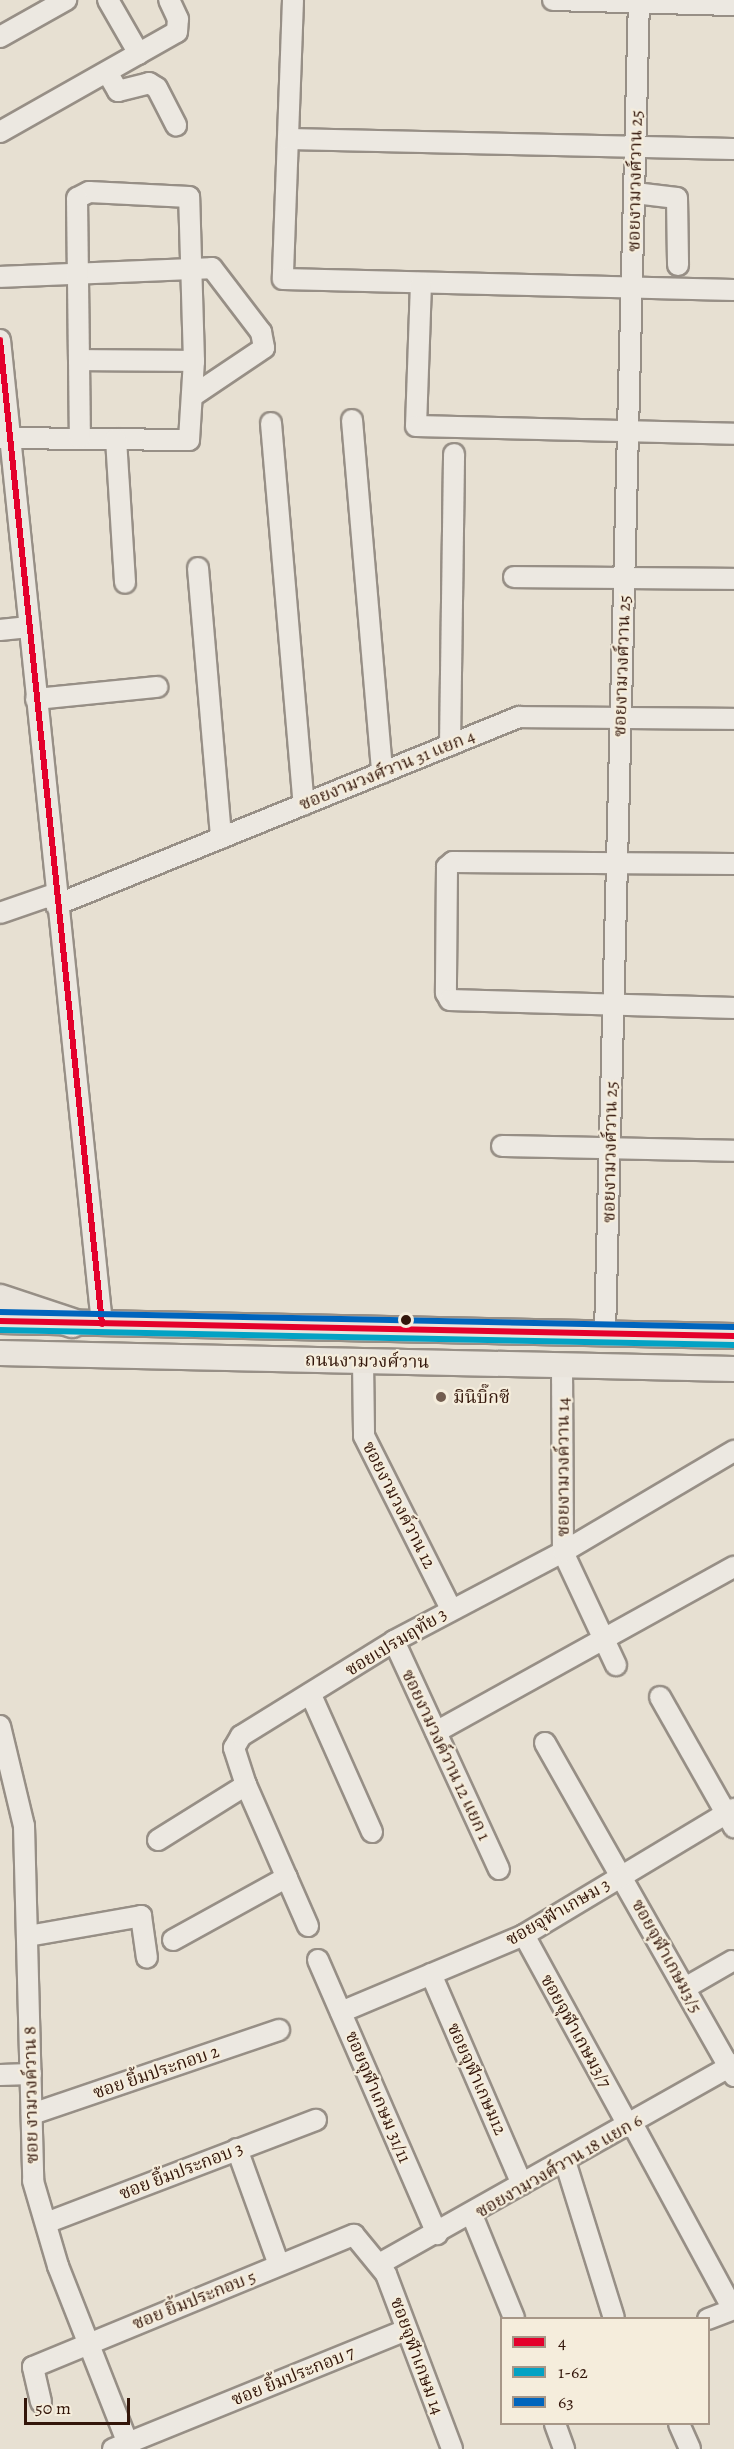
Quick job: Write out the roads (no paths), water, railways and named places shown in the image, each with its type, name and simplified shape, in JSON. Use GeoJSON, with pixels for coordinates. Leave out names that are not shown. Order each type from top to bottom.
{"type":"FeatureCollection","features":[{"type":"Feature","properties":{"kind":"highway"},"geometry":{"type":"LineString","coordinates":[[0,1299],[72,1323]]}},
{"type":"Feature","properties":{"kind":"main road","name":"ถนนงามวงศ์วาน"},"geometry":{"type":"LineString","coordinates":[[0,1321],[734,1336]]}},
{"type":"Feature","properties":{"kind":"main road","name":"ถนนงามวงศ์วาน"},"geometry":{"type":"LineString","coordinates":[[0,1353],[734,1369]]}},
{"type":"Feature","properties":{"kind":"street"},"geometry":{"type":"LineString","coordinates":[[0,38],[66,0]]}},
{"type":"Feature","properties":{"kind":"street"},"geometry":{"type":"LineString","coordinates":[[108,0],[139,54]]}},
{"type":"Feature","properties":{"kind":"street"},"geometry":{"type":"LineString","coordinates":[[0,132],[177,32],[178,20],[169,0]]}},
{"type":"Feature","properties":{"kind":"street"},"geometry":{"type":"LineString","coordinates":[[293,0],[283,279],[734,290]]}},
{"type":"Feature","properties":{"kind":"street"},"geometry":{"type":"LineString","coordinates":[[553,0],[734,5]]}},
{"type":"Feature","properties":{"kind":"street","name":"ซอยงามวงศ์วาน 25"},"geometry":{"type":"LineString","coordinates":[[605,1333],[639,1]]}},
{"type":"Feature","properties":{"kind":"street"},"geometry":{"type":"LineString","coordinates":[[106,72],[118,91],[149,83],[157,88],[176,125]]}},
{"type":"Feature","properties":{"kind":"street"},"geometry":{"type":"LineString","coordinates":[[288,140],[734,149]]}},
{"type":"Feature","properties":{"kind":"street"},"geometry":{"type":"LineString","coordinates":[[5,438],[189,440],[194,395],[194,272],[189,197],[89,192],[77,198],[80,438]]}},
{"type":"Feature","properties":{"kind":"street"},"geometry":{"type":"LineString","coordinates":[[635,193],[677,198],[678,265]]}},
{"type":"Feature","properties":{"kind":"street"},"geometry":{"type":"LineString","coordinates":[[0,277],[77,273],[194,272],[212,268],[261,332],[264,348],[194,395]]}},
{"type":"Feature","properties":{"kind":"street"},"geometry":{"type":"LineString","coordinates":[[421,284],[416,426],[734,434]]}},
{"type":"Feature","properties":{"kind":"street"},"geometry":{"type":"LineString","coordinates":[[0,340],[5,438],[29,627],[102,1324]]}},
{"type":"Feature","properties":{"kind":"street"},"geometry":{"type":"LineString","coordinates":[[80,360],[194,361]]}},
{"type":"Feature","properties":{"kind":"street"},"geometry":{"type":"LineString","coordinates":[[352,420],[382,773]]}},
{"type":"Feature","properties":{"kind":"street"},"geometry":{"type":"LineString","coordinates":[[271,423],[304,804]]}},
{"type":"Feature","properties":{"kind":"street"},"geometry":{"type":"LineString","coordinates":[[116,439],[125,583]]}},
{"type":"Feature","properties":{"kind":"street"},"geometry":{"type":"LineString","coordinates":[[450,745],[454,454]]}},
{"type":"Feature","properties":{"kind":"street"},"geometry":{"type":"LineString","coordinates":[[198,568],[221,838]]}},
{"type":"Feature","properties":{"kind":"street"},"geometry":{"type":"LineString","coordinates":[[514,577],[734,579]]}},
{"type":"Feature","properties":{"kind":"street"},"geometry":{"type":"LineString","coordinates":[[0,630],[29,627]]}},
{"type":"Feature","properties":{"kind":"street"},"geometry":{"type":"LineString","coordinates":[[36,699],[157,687]]}},
{"type":"Feature","properties":{"kind":"street","name":"ซอยงามวงศ์วาน 31 แยก 4"},"geometry":{"type":"LineString","coordinates":[[0,913],[56,899],[221,838],[519,717],[621,716],[734,719]]}},
{"type":"Feature","properties":{"kind":"street"},"geometry":{"type":"LineString","coordinates":[[734,864],[617,860],[453,862],[447,867],[447,998],[734,1008]]}},
{"type":"Feature","properties":{"kind":"street"},"geometry":{"type":"LineString","coordinates":[[502,1146],[734,1151]]}},
{"type":"Feature","properties":{"kind":"street","name":"ซอยงามวงค์วาน 12"},"geometry":{"type":"LineString","coordinates":[[363,1361],[364,1436],[451,1609]]}},
{"type":"Feature","properties":{"kind":"street","name":"ซอยงามวงค์วาน 14"},"geometry":{"type":"LineString","coordinates":[[562,1365],[563,1552],[616,1665]]}},
{"type":"Feature","properties":{"kind":"street","name":"ซอยเปรมฤทัย 3"},"geometry":{"type":"LineString","coordinates":[[308,1926],[246,1785],[234,1748],[237,1740],[394,1641],[563,1552],[733,1456]]}},
{"type":"Feature","properties":{"kind":"street"},"geometry":{"type":"LineString","coordinates":[[436,1732],[734,1567]]}},
{"type":"Feature","properties":{"kind":"street","name":"ซอยงามวงค์วาน 12 แยก 1"},"geometry":{"type":"LineString","coordinates":[[394,1641],[498,1869]]}},
{"type":"Feature","properties":{"kind":"street"},"geometry":{"type":"LineString","coordinates":[[310,1695],[372,1832]]}},
{"type":"Feature","properties":{"kind":"street"},"geometry":{"type":"LineString","coordinates":[[660,1697],[731,1817]]}},
{"type":"Feature","properties":{"kind":"street","name":"ซอย งามวงค์วาน 8"},"geometry":{"type":"LineString","coordinates":[[0,1726],[23,1810],[33,2181],[124,2447]]}},
{"type":"Feature","properties":{"kind":"street","name":"ซอยจุฬาเกษม3/5"},"geometry":{"type":"LineString","coordinates":[[545,1743],[623,1875],[732,2069]]}},
{"type":"Feature","properties":{"kind":"street"},"geometry":{"type":"LineString","coordinates":[[159,1840],[246,1785]]}},
{"type":"Feature","properties":{"kind":"street","name":"ซอยจุฬาเกษม 3"},"geometry":{"type":"LineString","coordinates":[[341,2012],[524,1935],[623,1875],[731,1817]]}},
{"type":"Feature","properties":{"kind":"street"},"geometry":{"type":"LineString","coordinates":[[173,1940],[287,1877]]}},
{"type":"Feature","properties":{"kind":"street"},"geometry":{"type":"LineString","coordinates":[[28,1936],[141,1916],[147,1958]]}},
{"type":"Feature","properties":{"kind":"street","name":"ซอยจุฬาเกษม3/7"},"geometry":{"type":"LineString","coordinates":[[524,1935],[733,2309]]}},
{"type":"Feature","properties":{"kind":"street","name":"ซอยจุฬาเกษม 31/11"},"geometry":{"type":"LineString","coordinates":[[318,1960],[437,2234]]}},
{"type":"Feature","properties":{"kind":"street"},"geometry":{"type":"LineString","coordinates":[[685,1988],[732,1961]]}},
{"type":"Feature","properties":{"kind":"street","name":"ซอยจุฬาเกษม12"},"geometry":{"type":"LineString","coordinates":[[431,1974],[522,2184]]}},
{"type":"Feature","properties":{"kind":"street","name":"ซอย ยิ้มประกอบ 2"},"geometry":{"type":"LineString","coordinates":[[32,2114],[279,2030]]}},
{"type":"Feature","properties":{"kind":"street","name":"ซอยงามวงศ์วาน 18 แยก 6"},"geometry":{"type":"LineString","coordinates":[[381,2263],[472,2216],[522,2184],[732,2069]]}},
{"type":"Feature","properties":{"kind":"street"},"geometry":{"type":"LineString","coordinates":[[0,2075],[31,2074]]}},
{"type":"Feature","properties":{"kind":"street","name":"ซอย ยิ้มประกอบ 3"},"geometry":{"type":"LineString","coordinates":[[46,2223],[316,2120]]}},
{"type":"Feature","properties":{"kind":"street"},"geometry":{"type":"LineString","coordinates":[[237,2149],[279,2265]]}},
{"type":"Feature","properties":{"kind":"street"},"geometry":{"type":"LineString","coordinates":[[565,2161],[613,2317]]}},
{"type":"Feature","properties":{"kind":"street"},"geometry":{"type":"LineString","coordinates":[[472,2216],[513,2317]]}},
{"type":"Feature","properties":{"kind":"street","name":"ซอย ยิ้มประกอบ 5"},"geometry":{"type":"LineString","coordinates":[[41,2402],[30,2369],[279,2265],[354,2235],[381,2263]]}},
{"type":"Feature","properties":{"kind":"street","name":"ซอยจุฬาเกษม 14"},"geometry":{"type":"LineString","coordinates":[[381,2263],[452,2449]]}},
{"type":"Feature","properties":{"kind":"street"},"geometry":{"type":"LineString","coordinates":[[710,2318],[733,2309]]}},
{"type":"Feature","properties":{"kind":"street","name":"ซอย ยิ้มประกอบ 7"},"geometry":{"type":"LineString","coordinates":[[124,2447],[406,2330]]}},
{"type":"Feature","properties":{"kind":"street"},"geometry":{"type":"LineString","coordinates":[[555,2425],[564,2449]]}},
{"type":"Feature","properties":{"kind":"street"},"geometry":{"type":"LineString","coordinates":[[679,2425],[690,2449]]}},
{"type":"Feature","properties":{"kind":"place","name":"มินิบิ๊กซี"},"geometry":{"type":"Point","coordinates":[441,1397]}}]}
